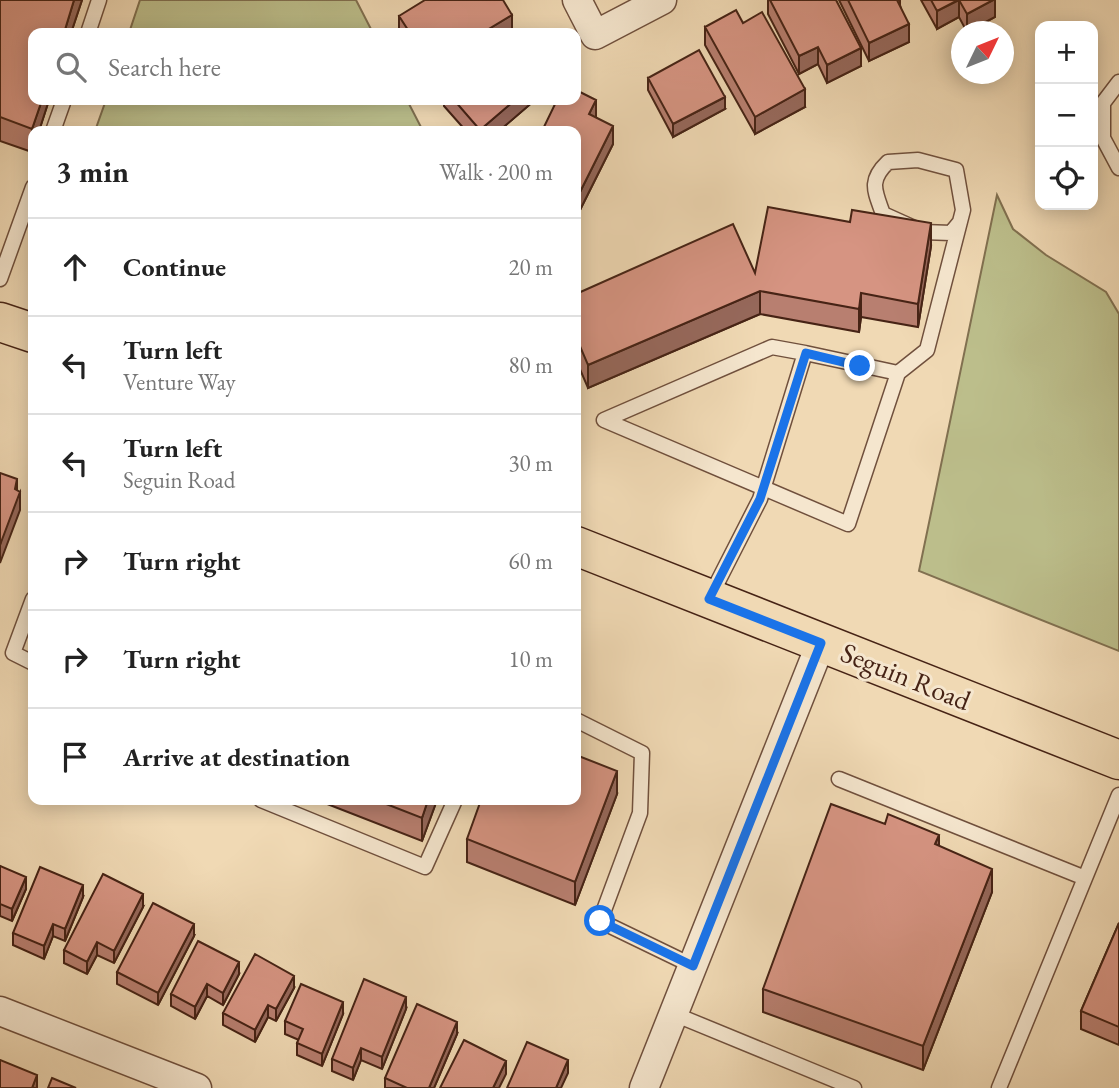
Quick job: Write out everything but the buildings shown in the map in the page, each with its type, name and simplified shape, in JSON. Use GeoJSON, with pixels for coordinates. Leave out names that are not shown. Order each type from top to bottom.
{"type":"FeatureCollection","features":[{"type":"Feature","properties":{"kind":"main road"},"geometry":{"type":"LineString","coordinates":[[0,322],[28,331]]}},
{"type":"Feature","properties":{"kind":"main road","name":"Seguin Road"},"geometry":{"type":"LineString","coordinates":[[581,548],[1119,760]]}},
{"type":"Feature","properties":{"kind":"street"},"geometry":{"type":"LineString","coordinates":[[577,0],[595,35],[662,0]]}},
{"type":"Feature","properties":{"kind":"street"},"geometry":{"type":"LineString","coordinates":[[644,1088],[821,643]]}},
{"type":"Feature","properties":{"kind":"street"},"geometry":{"type":"LineString","coordinates":[[0,1011],[197,1088]]}},
{"type":"Feature","properties":{"kind":"lane"},"geometry":{"type":"LineString","coordinates":[[90,28],[99,0]]}},
{"type":"Feature","properties":{"kind":"lane"},"geometry":{"type":"LineString","coordinates":[[1119,82],[1103,103],[1103,138],[1119,168]]}},
{"type":"Feature","properties":{"kind":"lane"},"geometry":{"type":"LineString","coordinates":[[55,126],[62,105]]}},
{"type":"Feature","properties":{"kind":"lane"},"geometry":{"type":"LineString","coordinates":[[898,373],[772,347],[604,420],[848,524],[898,373],[927,350],[960,222],[963,210],[956,170],[918,160],[888,162],[878,172],[874,187],[883,214],[923,232],[951,233],[960,222]]}},
{"type":"Feature","properties":{"kind":"lane"},"geometry":{"type":"LineString","coordinates":[[0,279],[28,201]]}},
{"type":"Feature","properties":{"kind":"lane"},"geometry":{"type":"LineString","coordinates":[[709,599],[760,499],[806,353]]}},
{"type":"Feature","properties":{"kind":"lane"},"geometry":{"type":"LineString","coordinates":[[28,612],[13,653],[28,660]]}},
{"type":"Feature","properties":{"kind":"lane"},"geometry":{"type":"LineString","coordinates":[[581,722],[642,753],[640,813],[600,921],[693,966]]}},
{"type":"Feature","properties":{"kind":"lane"},"geometry":{"type":"LineString","coordinates":[[839,779],[1085,878]]}},
{"type":"Feature","properties":{"kind":"lane"},"geometry":{"type":"LineString","coordinates":[[999,1088],[1119,795]]}},
{"type":"Feature","properties":{"kind":"lane"},"geometry":{"type":"LineString","coordinates":[[273,805],[425,867],[453,805]]}},
{"type":"Feature","properties":{"kind":"lane"},"geometry":{"type":"LineString","coordinates":[[674,1014],[854,1088]]}},
{"type":"Feature","properties":{"kind":"green space"},"geometry":{"type":"Polygon","coordinates":[[[140,0],[356,0],[370,28],[131,28],[140,0]]]}},
{"type":"Feature","properties":{"kind":"green space"},"geometry":{"type":"Polygon","coordinates":[[[104,105],[410,105],[420,126],[97,126],[104,105]]]}},
{"type":"Feature","properties":{"kind":"green space"},"geometry":{"type":"Polygon","coordinates":[[[997,195],[1013,229],[1046,255],[1106,292],[1119,314],[1119,651],[919,571],[997,195]]]}},
{"type":"Feature","properties":{"kind":"route"},"geometry":{"type":"LineString","coordinates":[[600,921],[693,966],[821,643],[709,599],[760,499],[806,353],[860,366]]}}]}
